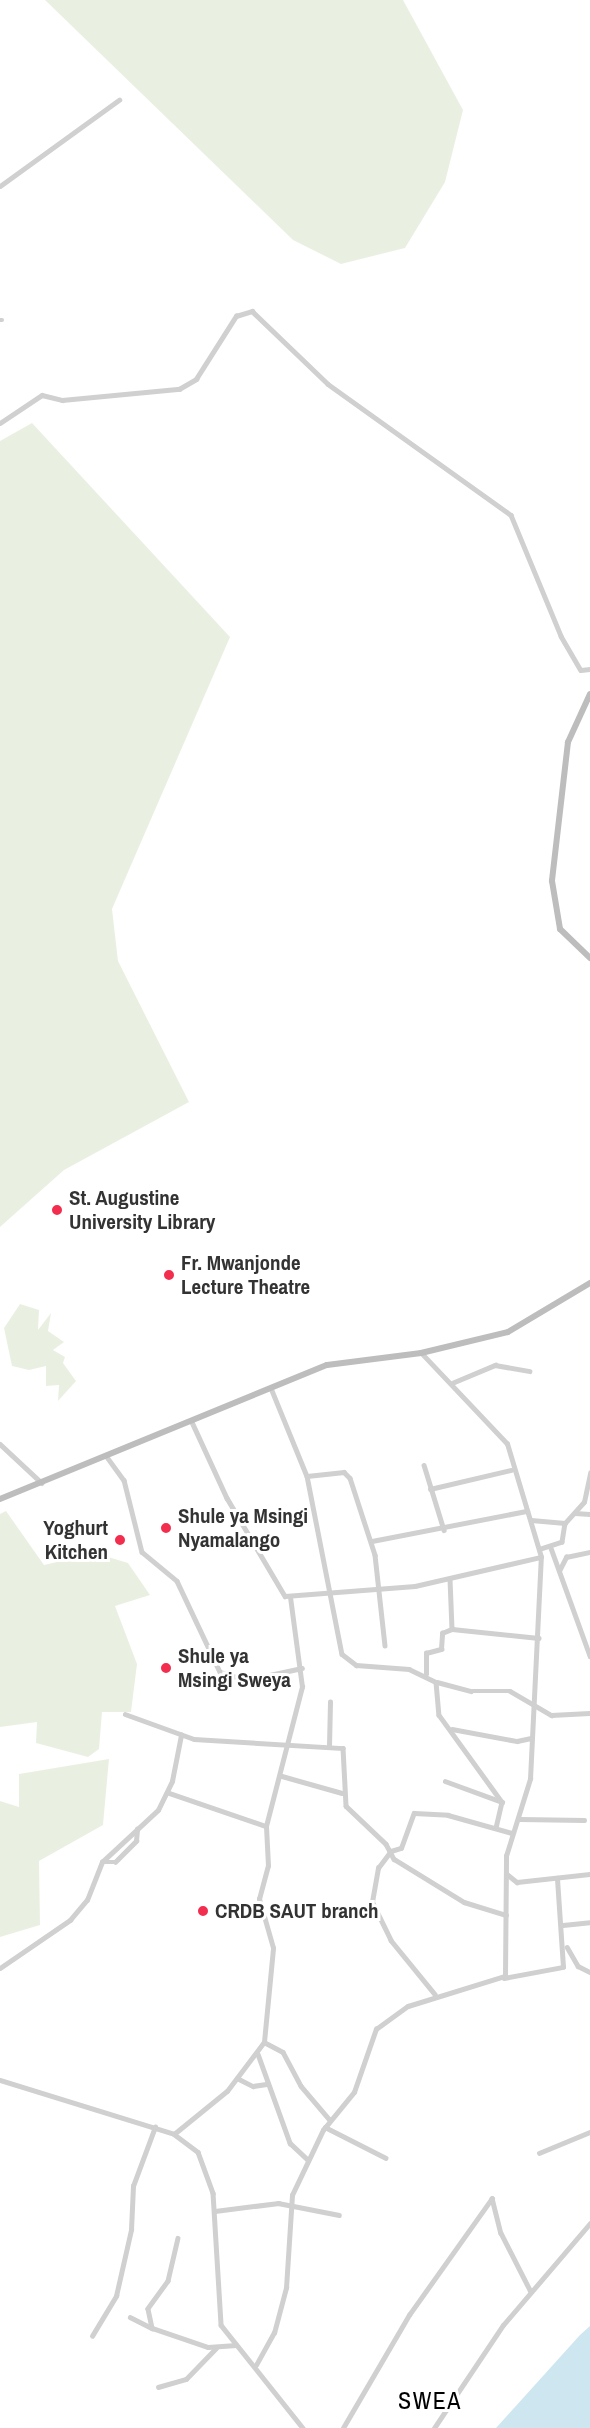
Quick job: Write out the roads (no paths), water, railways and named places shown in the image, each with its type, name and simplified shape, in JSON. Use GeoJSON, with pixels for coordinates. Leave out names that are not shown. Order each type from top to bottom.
{"type":"FeatureCollection","features":[{"type":"Feature","properties":{"kind":"main road"},"geometry":{"type":"LineString","coordinates":[[590,694],[568,742],[552,880],[561,929],[590,958]]}},
{"type":"Feature","properties":{"kind":"main road"},"geometry":{"type":"LineString","coordinates":[[0,1499],[338,1362],[420,1353],[508,1332],[590,1283]]}},
{"type":"Feature","properties":{"kind":"street"},"geometry":{"type":"LineString","coordinates":[[0,186],[119,100]]}},
{"type":"Feature","properties":{"kind":"street"},"geometry":{"type":"LineString","coordinates":[[0,423],[42,395],[62,400],[179,389],[196,379],[236,316],[252,311],[321,379],[511,515],[565,644],[581,670],[590,669]]}},
{"type":"Feature","properties":{"kind":"street"},"geometry":{"type":"LineString","coordinates":[[420,1353],[452,1383],[502,1437],[511,1470],[540,1548],[538,1638],[530,1779],[520,1819],[512,1833],[507,1874],[504,1978]]}},
{"type":"Feature","properties":{"kind":"street"},"geometry":{"type":"LineString","coordinates":[[452,1383],[495,1365],[529,1371]]}},
{"type":"Feature","properties":{"kind":"street"},"geometry":{"type":"LineString","coordinates":[[271,1388],[307,1476],[331,1591],[338,1646],[348,1660],[426,1674],[436,1682],[471,1692],[510,1691],[534,1707],[560,1716],[590,1715]]}},
{"type":"Feature","properties":{"kind":"street"},"geometry":{"type":"LineString","coordinates":[[192,1422],[245,1532],[282,1593],[290,1597],[450,1579],[541,1557]]}},
{"type":"Feature","properties":{"kind":"street"},"geometry":{"type":"LineString","coordinates":[[0,1444],[42,1483]]}},
{"type":"Feature","properties":{"kind":"street"},"geometry":{"type":"LineString","coordinates":[[106,1457],[124,1479],[142,1552],[177,1581],[220,1672],[246,1680],[302,1668]]}},
{"type":"Feature","properties":{"kind":"street"},"geometry":{"type":"LineString","coordinates":[[424,1465],[444,1530]]}},
{"type":"Feature","properties":{"kind":"street"},"geometry":{"type":"LineString","coordinates":[[430,1489],[511,1470]]}},
{"type":"Feature","properties":{"kind":"street"},"geometry":{"type":"LineString","coordinates":[[307,1476],[347,1473],[372,1541],[385,1645]]}},
{"type":"Feature","properties":{"kind":"street"},"geometry":{"type":"LineString","coordinates":[[540,1548],[550,1548],[562,1542],[565,1523],[584,1502],[590,1473]]}},
{"type":"Feature","properties":{"kind":"street"},"geometry":{"type":"LineString","coordinates":[[372,1541],[444,1530],[527,1511]]}},
{"type":"Feature","properties":{"kind":"street"},"geometry":{"type":"LineString","coordinates":[[575,1514],[590,1514]]}},
{"type":"Feature","properties":{"kind":"street"},"geometry":{"type":"LineString","coordinates":[[531,1520],[565,1523]]}},
{"type":"Feature","properties":{"kind":"street"},"geometry":{"type":"LineString","coordinates":[[550,1548],[590,1656]]}},
{"type":"Feature","properties":{"kind":"street"},"geometry":{"type":"LineString","coordinates":[[559,1571],[566,1557],[590,1552]]}},
{"type":"Feature","properties":{"kind":"street"},"geometry":{"type":"LineString","coordinates":[[450,1579],[452,1629]]}},
{"type":"Feature","properties":{"kind":"street"},"geometry":{"type":"LineString","coordinates":[[174,2134],[237,2078],[258,2054],[264,2042],[273,1948],[259,1899],[268,1866],[266,1826],[282,1776],[286,1742],[301,1693],[302,1668],[290,1597]]}},
{"type":"Feature","properties":{"kind":"street"},"geometry":{"type":"LineString","coordinates":[[426,1674],[426,1653],[441,1649],[442,1634],[452,1629],[538,1638]]}},
{"type":"Feature","properties":{"kind":"street"},"geometry":{"type":"LineString","coordinates":[[436,1682],[439,1715],[451,1728],[502,1802],[496,1827]]}},
{"type":"Feature","properties":{"kind":"street"},"geometry":{"type":"LineString","coordinates":[[329,1746],[330,1702]]}},
{"type":"Feature","properties":{"kind":"street"},"geometry":{"type":"LineString","coordinates":[[125,1714],[194,1739],[286,1742],[329,1746],[344,1750],[342,1793],[355,1817],[391,1851],[401,1865],[444,1892],[506,1915]]}},
{"type":"Feature","properties":{"kind":"street"},"geometry":{"type":"LineString","coordinates":[[451,1728],[517,1741],[531,1738]]}},
{"type":"Feature","properties":{"kind":"street"},"geometry":{"type":"LineString","coordinates":[[0,1968],[80,1911],[102,1862],[137,1829],[169,1793],[181,1735]]}},
{"type":"Feature","properties":{"kind":"street"},"geometry":{"type":"LineString","coordinates":[[180,1747],[194,1739]]}},
{"type":"Feature","properties":{"kind":"street"},"geometry":{"type":"LineString","coordinates":[[282,1776],[342,1793]]}},
{"type":"Feature","properties":{"kind":"street"},"geometry":{"type":"LineString","coordinates":[[445,1781],[502,1802]]}},
{"type":"Feature","properties":{"kind":"street"},"geometry":{"type":"LineString","coordinates":[[169,1793],[266,1826]]}},
{"type":"Feature","properties":{"kind":"street"},"geometry":{"type":"LineString","coordinates":[[436,1995],[391,1941],[372,1902],[378,1868],[391,1851],[401,1848],[414,1813],[496,1827],[512,1833]]}},
{"type":"Feature","properties":{"kind":"street"},"geometry":{"type":"LineString","coordinates":[[520,1819],[584,1820]]}},
{"type":"Feature","properties":{"kind":"street"},"geometry":{"type":"LineString","coordinates":[[102,1862],[113,1863],[136,1841],[137,1829]]}},
{"type":"Feature","properties":{"kind":"street"},"geometry":{"type":"LineString","coordinates":[[110,1854],[123,1853]]}},
{"type":"Feature","properties":{"kind":"street"},"geometry":{"type":"LineString","coordinates":[[507,1874],[515,1882],[590,1874]]}},
{"type":"Feature","properties":{"kind":"street"},"geometry":{"type":"LineString","coordinates":[[256,2365],[274,2333],[286,2288],[289,2204],[325,2127],[354,2092],[382,2022],[436,1995],[504,1978],[562,1969],[565,1941],[557,1878]]}},
{"type":"Feature","properties":{"kind":"street"},"geometry":{"type":"LineString","coordinates":[[563,1925],[590,1922]]}},
{"type":"Feature","properties":{"kind":"street"},"geometry":{"type":"LineString","coordinates":[[565,1941],[573,1961],[590,1972]]}},
{"type":"Feature","properties":{"kind":"street"},"geometry":{"type":"LineString","coordinates":[[264,2042],[283,2052],[301,2086],[330,2120]]}},
{"type":"Feature","properties":{"kind":"street"},"geometry":{"type":"LineString","coordinates":[[258,2054],[294,2150],[308,2160]]}},
{"type":"Feature","properties":{"kind":"street"},"geometry":{"type":"LineString","coordinates":[[237,2078],[253,2086],[268,2084]]}},
{"type":"Feature","properties":{"kind":"street"},"geometry":{"type":"LineString","coordinates":[[0,2080],[154,2127],[174,2134],[191,2144],[205,2162],[215,2211],[221,2325],[236,2345],[256,2365],[303,2428]]}},
{"type":"Feature","properties":{"kind":"street"},"geometry":{"type":"LineString","coordinates":[[92,2336],[116,2296],[131,2230],[133,2186],[154,2127]]}},
{"type":"Feature","properties":{"kind":"street"},"geometry":{"type":"LineString","coordinates":[[325,2127],[386,2158]]}},
{"type":"Feature","properties":{"kind":"street"},"geometry":{"type":"LineString","coordinates":[[539,2153],[590,2132]]}},
{"type":"Feature","properties":{"kind":"street"},"geometry":{"type":"LineString","coordinates":[[343,2428],[409,2315],[492,2198],[501,2233],[531,2292]]}},
{"type":"Feature","properties":{"kind":"street"},"geometry":{"type":"LineString","coordinates":[[215,2211],[289,2204],[339,2215]]}},
{"type":"Feature","properties":{"kind":"street"},"geometry":{"type":"LineString","coordinates":[[434,2428],[531,2292],[590,2223]]}},
{"type":"Feature","properties":{"kind":"street"},"geometry":{"type":"LineString","coordinates":[[152,2328],[148,2309],[168,2281],[178,2238]]}},
{"type":"Feature","properties":{"kind":"street"},"geometry":{"type":"LineString","coordinates":[[130,2318],[152,2328],[216,2348],[236,2345]]}},
{"type":"Feature","properties":{"kind":"street"},"geometry":{"type":"LineString","coordinates":[[158,2387],[186,2379],[216,2348]]}},
{"type":"Feature","properties":{"kind":"water"},"geometry":{"type":"Polygon","coordinates":[[[590,2326],[590,2428],[496,2428],[580,2335],[590,2326]]]}},
{"type":"Feature","properties":{"kind":"place","name":"St. Augustine University Library"},"geometry":{"type":"Point","coordinates":[57,1210]}},
{"type":"Feature","properties":{"kind":"place","name":"Fr. Mwanjonde Lecture Theatre"},"geometry":{"type":"Point","coordinates":[169,1275]}},
{"type":"Feature","properties":{"kind":"place","name":"Shule ya Msingi Nyamalango"},"geometry":{"type":"Point","coordinates":[166,1528]}},
{"type":"Feature","properties":{"kind":"place","name":"Yoghurt Kitchen"},"geometry":{"type":"Point","coordinates":[120,1540]}},
{"type":"Feature","properties":{"kind":"place","name":"Shule ya Msingi Sweya"},"geometry":{"type":"Point","coordinates":[166,1668]}},
{"type":"Feature","properties":{"kind":"place","name":"CRDB SAUT branch"},"geometry":{"type":"Point","coordinates":[203,1911]}},
{"type":"Feature","properties":{"kind":"district","name":"SWEA"},"geometry":{"type":"Point","coordinates":[430,2401]}}]}
